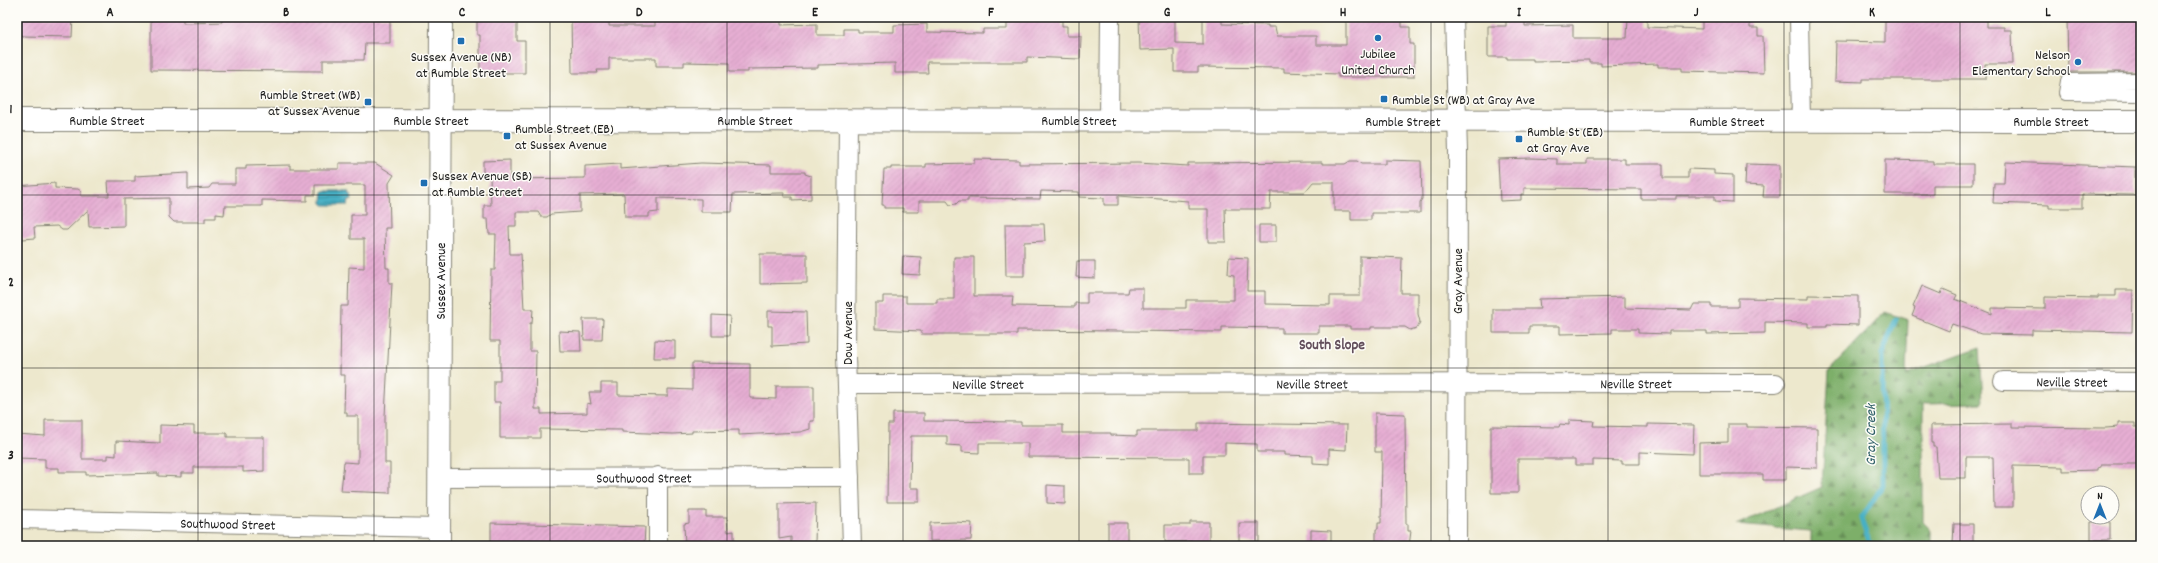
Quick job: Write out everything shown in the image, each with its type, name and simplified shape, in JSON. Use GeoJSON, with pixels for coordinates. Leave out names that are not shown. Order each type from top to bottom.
{"type":"FeatureCollection","features":[{"type":"Feature","properties":{"kind":"street","name":"Sussex Avenue"},"geometry":{"type":"LineString","coordinates":[[439,537],[441,17]]}},
{"type":"Feature","properties":{"kind":"street"},"geometry":{"type":"LineString","coordinates":[[1109,120],[1110,17]]}},
{"type":"Feature","properties":{"kind":"street","name":"Gray Avenue"},"geometry":{"type":"LineString","coordinates":[[1454,17],[1457,121],[1457,546]]}},
{"type":"Feature","properties":{"kind":"street"},"geometry":{"type":"LineString","coordinates":[[1799,17],[1801,122]]}},
{"type":"Feature","properties":{"kind":"street"},"geometry":{"type":"LineString","coordinates":[[2141,80],[2068,80],[2065,91],[2066,93],[2141,94]]}},
{"type":"Feature","properties":{"kind":"street","name":"Rumble Street"},"geometry":{"type":"LineString","coordinates":[[17,120],[2141,121]]}},
{"type":"Feature","properties":{"kind":"street","name":"Dow Avenue"},"geometry":{"type":"LineString","coordinates":[[848,120],[847,384],[852,546]]}},
{"type":"Feature","properties":{"kind":"street","name":"Neville Street"},"geometry":{"type":"LineString","coordinates":[[2003,381],[2141,382]]}},
{"type":"Feature","properties":{"kind":"street","name":"Neville Street"},"geometry":{"type":"LineString","coordinates":[[847,384],[1456,384],[1776,382]]}},
{"type":"Feature","properties":{"kind":"street"},"geometry":{"type":"LineString","coordinates":[[658,476],[658,546]]}},
{"type":"Feature","properties":{"kind":"street","name":"Southwood Street"},"geometry":{"type":"LineString","coordinates":[[439,478],[658,476],[850,477]]}},
{"type":"Feature","properties":{"kind":"street","name":"Southwood Street"},"geometry":{"type":"LineString","coordinates":[[17,519],[439,537]]}},
{"type":"Feature","properties":{"kind":"green space"},"geometry":{"type":"Polygon","coordinates":[[[1885,312],[1908,320],[1906,374],[1980,347],[1983,403],[1923,404],[1923,522],[1931,530],[1931,546],[1811,546],[1811,531],[1736,525],[1822,487],[1829,371],[1885,312]]]}},
{"type":"Feature","properties":{"kind":"water"},"geometry":{"type":"Polygon","coordinates":[[[323,191],[348,191],[352,200],[349,201],[348,205],[324,205],[322,203],[323,191]]]}},
{"type":"Feature","properties":{"kind":"building"},"geometry":{"type":"Polygon","coordinates":[[[17,17],[73,17],[72,37],[22,36],[17,31],[17,17]]]}},
{"type":"Feature","properties":{"kind":"building"},"geometry":{"type":"Polygon","coordinates":[[[151,17],[183,17],[183,23],[222,22],[222,17],[390,17],[390,43],[365,43],[364,60],[323,60],[323,71],[151,70],[151,17]]]}},
{"type":"Feature","properties":{"kind":"building"},"geometry":{"type":"Polygon","coordinates":[[[477,17],[517,17],[517,41],[525,41],[525,73],[480,73],[480,35],[477,35],[477,17]]]}},
{"type":"Feature","properties":{"kind":"building"},"geometry":{"type":"Polygon","coordinates":[[[571,17],[587,17],[587,22],[609,21],[609,26],[655,26],[655,18],[722,21],[722,17],[771,19],[771,21],[781,21],[781,25],[817,24],[817,35],[844,35],[844,29],[858,29],[858,32],[894,32],[894,25],[927,24],[927,32],[983,33],[983,29],[1007,29],[1007,17],[1057,18],[1057,20],[1062,20],[1062,26],[1067,26],[1067,36],[1081,36],[1080,59],[1027,57],[1027,62],[927,62],[928,73],[895,73],[895,63],[818,65],[818,68],[748,69],[748,72],[729,72],[729,63],[684,62],[684,66],[656,66],[656,58],[609,58],[609,70],[597,70],[598,73],[572,73],[571,17]]]}},
{"type":"Feature","properties":{"kind":"building"},"geometry":{"type":"Polygon","coordinates":[[[1139,17],[1175,17],[1175,43],[1203,44],[1203,17],[1222,17],[1222,24],[1268,25],[1268,27],[1275,27],[1277,36],[1316,36],[1316,45],[1346,45],[1346,17],[1402,17],[1402,27],[1410,27],[1410,44],[1414,44],[1414,77],[1338,77],[1338,74],[1284,72],[1284,68],[1198,67],[1198,72],[1174,72],[1174,49],[1140,50],[1139,17]]]}},
{"type":"Feature","properties":{"kind":"building"},"geometry":{"type":"Polygon","coordinates":[[[1506,17],[1525,17],[1525,26],[1573,25],[1573,38],[1627,38],[1628,17],[1647,17],[1647,27],[1702,29],[1702,17],[1750,17],[1750,28],[1758,28],[1758,36],[1763,36],[1764,73],[1682,71],[1682,67],[1658,67],[1658,64],[1601,66],[1601,63],[1589,63],[1589,60],[1533,61],[1533,59],[1488,57],[1488,26],[1506,26],[1506,17]]]}},
{"type":"Feature","properties":{"kind":"building"},"geometry":{"type":"Polygon","coordinates":[[[1885,17],[1987,17],[1987,27],[2004,27],[2004,30],[2012,30],[2013,64],[1985,64],[1985,79],[1863,79],[1863,82],[1835,81],[1836,41],[1885,42],[1885,17]]]}},
{"type":"Feature","properties":{"kind":"building"},"geometry":{"type":"Polygon","coordinates":[[[2141,17],[2141,72],[2068,72],[2067,18],[2141,17]]]}},
{"type":"Feature","properties":{"kind":"building"},"geometry":{"type":"Polygon","coordinates":[[[974,159],[1019,160],[1019,164],[1138,163],[1188,166],[1188,163],[1322,162],[1322,164],[1345,164],[1350,161],[1357,161],[1361,164],[1385,164],[1385,160],[1421,161],[1422,199],[1420,202],[1420,213],[1371,213],[1371,220],[1351,220],[1351,211],[1334,211],[1334,182],[1313,182],[1305,192],[1271,192],[1270,209],[1225,209],[1226,242],[1208,242],[1208,209],[1188,209],[1188,201],[1118,196],[1118,205],[1104,205],[1104,198],[1079,197],[1079,192],[1041,191],[1040,199],[968,198],[968,201],[959,201],[956,204],[950,205],[947,201],[919,201],[919,212],[903,212],[903,208],[884,208],[884,205],[882,205],[884,169],[891,169],[891,167],[926,167],[926,164],[974,163],[974,159]]]}},
{"type":"Feature","properties":{"kind":"building"},"geometry":{"type":"Polygon","coordinates":[[[1498,159],[1557,159],[1557,164],[1587,164],[1587,159],[1625,159],[1625,164],[1663,164],[1663,178],[1688,178],[1688,169],[1714,170],[1714,174],[1733,175],[1733,202],[1715,201],[1715,196],[1676,196],[1676,199],[1641,199],[1641,189],[1524,188],[1524,194],[1521,194],[1521,200],[1500,201],[1498,159]]]}},
{"type":"Feature","properties":{"kind":"building"},"geometry":{"type":"Polygon","coordinates":[[[510,160],[510,179],[585,178],[585,166],[620,164],[620,169],[701,163],[771,165],[771,172],[805,172],[805,174],[811,176],[811,199],[792,200],[792,197],[784,197],[784,193],[733,194],[732,212],[701,212],[701,199],[658,198],[658,212],[649,213],[649,217],[625,217],[624,194],[580,195],[580,212],[551,214],[547,217],[541,217],[538,212],[516,212],[516,226],[509,226],[510,254],[521,254],[524,309],[533,309],[532,323],[530,323],[530,351],[536,351],[535,409],[541,409],[541,414],[587,413],[587,403],[591,404],[589,392],[601,392],[601,383],[618,383],[618,395],[668,396],[668,389],[692,390],[692,363],[750,364],[750,398],[776,399],[776,386],[814,386],[814,421],[810,421],[810,429],[800,432],[739,435],[739,430],[692,431],[692,433],[673,434],[622,432],[622,430],[540,429],[540,438],[500,438],[500,402],[494,402],[494,381],[500,381],[500,341],[490,341],[491,270],[495,270],[496,234],[489,234],[488,219],[484,219],[484,205],[491,205],[490,177],[483,178],[483,161],[510,160]]]}},
{"type":"Feature","properties":{"kind":"building"},"geometry":{"type":"Polygon","coordinates":[[[1885,160],[1933,161],[1933,164],[1973,164],[1973,185],[1933,185],[1933,194],[1885,194],[1885,160]]]}},
{"type":"Feature","properties":{"kind":"building"},"geometry":{"type":"Polygon","coordinates":[[[2005,162],[2135,167],[2135,195],[2082,194],[2082,208],[2049,208],[2049,205],[1993,203],[1994,183],[2004,183],[2005,162]]]}},
{"type":"Feature","properties":{"kind":"building"},"geometry":{"type":"Polygon","coordinates":[[[339,163],[375,163],[394,175],[389,183],[390,228],[385,228],[386,268],[389,268],[389,283],[392,283],[385,416],[385,463],[390,463],[390,493],[341,491],[344,462],[358,463],[358,416],[347,416],[347,412],[344,412],[345,375],[340,375],[341,306],[348,306],[349,267],[364,268],[364,239],[351,239],[351,215],[365,215],[365,185],[315,185],[315,195],[307,195],[307,201],[262,200],[262,206],[225,206],[224,215],[216,214],[216,218],[205,218],[205,222],[174,222],[169,217],[169,198],[124,199],[124,226],[89,227],[88,210],[67,230],[62,230],[57,226],[34,227],[35,238],[23,239],[21,235],[17,236],[17,186],[55,183],[55,188],[78,189],[81,191],[81,196],[109,196],[108,181],[135,181],[135,176],[188,173],[188,189],[209,188],[212,184],[235,184],[235,169],[246,169],[246,166],[290,165],[290,169],[339,169],[339,163]]]}},
{"type":"Feature","properties":{"kind":"building"},"geometry":{"type":"Polygon","coordinates":[[[1746,164],[1780,165],[1780,197],[1763,197],[1764,186],[1745,185],[1746,164]]]}},
{"type":"Feature","properties":{"kind":"building"},"geometry":{"type":"Polygon","coordinates":[[[1005,224],[1044,224],[1045,241],[1024,242],[1024,276],[1006,276],[1005,224]]]}},
{"type":"Feature","properties":{"kind":"building"},"geometry":{"type":"Polygon","coordinates":[[[1259,225],[1276,225],[1276,242],[1259,242],[1259,225]]]}},
{"type":"Feature","properties":{"kind":"building"},"geometry":{"type":"Polygon","coordinates":[[[760,254],[807,254],[807,283],[760,284],[760,254]]]}},
{"type":"Feature","properties":{"kind":"building"},"geometry":{"type":"Polygon","coordinates":[[[903,256],[921,257],[920,275],[902,274],[903,256]]]}},
{"type":"Feature","properties":{"kind":"building"},"geometry":{"type":"Polygon","coordinates":[[[1360,256],[1402,258],[1401,293],[1418,293],[1418,314],[1420,322],[1417,328],[1410,330],[1405,327],[1371,327],[1371,329],[1350,329],[1350,326],[1319,326],[1319,333],[1282,333],[1282,328],[1222,327],[1222,332],[1017,330],[1017,334],[921,334],[921,331],[875,329],[875,303],[883,303],[883,296],[906,296],[906,303],[937,303],[937,299],[954,299],[954,257],[974,257],[974,296],[1013,296],[1012,306],[1075,307],[1075,303],[1087,303],[1087,293],[1128,293],[1129,288],[1143,288],[1143,308],[1186,308],[1186,300],[1234,300],[1234,275],[1228,274],[1229,257],[1248,258],[1247,291],[1265,291],[1265,304],[1330,305],[1330,296],[1360,296],[1360,256]]]}},
{"type":"Feature","properties":{"kind":"building"},"geometry":{"type":"Polygon","coordinates":[[[1077,261],[1095,261],[1095,278],[1076,277],[1077,261]]]}},
{"type":"Feature","properties":{"kind":"building"},"geometry":{"type":"Polygon","coordinates":[[[1922,286],[1941,294],[1943,289],[1957,295],[1955,299],[1992,314],[1992,308],[2045,309],[2045,297],[2098,298],[2098,296],[2116,296],[2116,290],[2133,290],[2132,332],[2032,330],[2032,335],[1981,334],[1952,324],[1949,331],[1912,316],[1915,308],[1913,307],[1922,286]]]}},
{"type":"Feature","properties":{"kind":"building"},"geometry":{"type":"Polygon","coordinates":[[[1808,295],[1858,296],[1858,325],[1827,324],[1827,327],[1808,327],[1808,323],[1765,322],[1765,333],[1707,334],[1707,331],[1669,331],[1669,334],[1638,333],[1638,329],[1612,329],[1612,333],[1560,334],[1560,326],[1529,326],[1529,333],[1493,333],[1493,309],[1540,309],[1539,299],[1625,297],[1625,308],[1691,310],[1694,304],[1711,304],[1711,307],[1738,307],[1738,298],[1808,299],[1808,295]]]}},
{"type":"Feature","properties":{"kind":"building"},"geometry":{"type":"Polygon","coordinates":[[[768,311],[806,312],[807,344],[772,346],[772,326],[768,326],[768,311]]]}},
{"type":"Feature","properties":{"kind":"building"},"geometry":{"type":"Polygon","coordinates":[[[712,315],[730,316],[729,336],[712,336],[712,315]]]}},
{"type":"Feature","properties":{"kind":"building"},"geometry":{"type":"Polygon","coordinates":[[[583,319],[603,319],[602,340],[584,340],[583,319]]]}},
{"type":"Feature","properties":{"kind":"building"},"geometry":{"type":"Polygon","coordinates":[[[559,331],[580,332],[581,351],[560,351],[559,331]]]}},
{"type":"Feature","properties":{"kind":"building"},"geometry":{"type":"Polygon","coordinates":[[[655,340],[675,341],[675,358],[654,358],[655,340]]]}},
{"type":"Feature","properties":{"kind":"building"},"geometry":{"type":"Polygon","coordinates":[[[893,413],[924,413],[924,421],[1021,422],[1021,425],[1063,425],[1063,433],[1111,433],[1111,435],[1137,436],[1137,431],[1198,431],[1198,423],[1347,425],[1346,450],[1329,449],[1329,464],[1313,463],[1313,456],[1285,455],[1285,452],[1257,452],[1257,444],[1225,443],[1225,455],[1203,455],[1203,473],[1189,473],[1189,458],[1028,457],[1028,443],[979,443],[979,453],[962,452],[962,446],[947,445],[947,436],[911,436],[910,488],[919,488],[919,502],[887,502],[888,424],[893,424],[893,413]]]}},
{"type":"Feature","properties":{"kind":"building"},"geometry":{"type":"Polygon","coordinates":[[[1375,413],[1405,414],[1406,524],[1408,524],[1408,531],[1411,531],[1409,546],[1376,546],[1376,529],[1378,529],[1378,523],[1381,523],[1382,452],[1375,452],[1375,413]]]}},
{"type":"Feature","properties":{"kind":"building"},"geometry":{"type":"Polygon","coordinates":[[[45,420],[82,420],[82,459],[108,459],[108,455],[116,456],[116,441],[160,443],[160,425],[194,426],[194,433],[227,433],[227,437],[264,437],[264,471],[243,472],[243,467],[194,467],[194,473],[181,473],[181,477],[158,476],[158,473],[86,475],[86,472],[59,472],[59,468],[45,468],[45,459],[17,458],[17,434],[45,436],[45,420]]]}},
{"type":"Feature","properties":{"kind":"building"},"geometry":{"type":"Polygon","coordinates":[[[1569,420],[1594,421],[1593,426],[1648,427],[1648,424],[1694,425],[1693,454],[1640,452],[1640,464],[1622,464],[1622,461],[1593,460],[1593,465],[1575,465],[1575,459],[1518,459],[1518,493],[1491,493],[1491,426],[1559,427],[1560,424],[1569,425],[1569,420]]]}},
{"type":"Feature","properties":{"kind":"building"},"geometry":{"type":"Polygon","coordinates":[[[2118,423],[2135,423],[2135,427],[2141,427],[2141,464],[2101,464],[2101,467],[2097,468],[2097,470],[2063,471],[2063,467],[2013,466],[2013,507],[1994,507],[1993,457],[1966,457],[1966,478],[1938,478],[1936,447],[1933,447],[1933,443],[1931,443],[1931,425],[2012,424],[2012,427],[2106,428],[2118,427],[2118,423]]]}},
{"type":"Feature","properties":{"kind":"building"},"geometry":{"type":"Polygon","coordinates":[[[1728,424],[1747,424],[1747,427],[1817,428],[1817,468],[1786,467],[1786,480],[1763,480],[1763,474],[1699,474],[1699,443],[1728,442],[1728,424]]]}},
{"type":"Feature","properties":{"kind":"building"},"geometry":{"type":"Polygon","coordinates":[[[1047,485],[1065,486],[1065,504],[1047,503],[1047,485]]]}},
{"type":"Feature","properties":{"kind":"building"},"geometry":{"type":"Polygon","coordinates":[[[816,503],[815,545],[791,543],[791,537],[779,539],[779,504],[816,503]]]}},
{"type":"Feature","properties":{"kind":"building"},"geometry":{"type":"Polygon","coordinates":[[[689,511],[706,511],[706,517],[727,517],[728,532],[734,531],[734,546],[685,546],[684,524],[689,523],[689,511]]]}},
{"type":"Feature","properties":{"kind":"building"},"geometry":{"type":"Polygon","coordinates":[[[1190,522],[1209,522],[1209,541],[1165,542],[1165,525],[1190,525],[1190,522]]]}},
{"type":"Feature","properties":{"kind":"building"},"geometry":{"type":"Polygon","coordinates":[[[491,523],[645,527],[644,546],[491,546],[491,523]]]}},
{"type":"Feature","properties":{"kind":"building"},"geometry":{"type":"Polygon","coordinates":[[[930,523],[972,523],[971,540],[930,541],[930,523]]]}},
{"type":"Feature","properties":{"kind":"building"},"geometry":{"type":"Polygon","coordinates":[[[1108,523],[1127,523],[1127,543],[1108,543],[1108,523]]]}},
{"type":"Feature","properties":{"kind":"building"},"geometry":{"type":"Polygon","coordinates":[[[1239,523],[1259,523],[1259,542],[1239,542],[1239,523]]]}},
{"type":"Feature","properties":{"kind":"building"},"geometry":{"type":"Polygon","coordinates":[[[1954,524],[1973,524],[1973,544],[1953,544],[1954,524]]]}},
{"type":"Feature","properties":{"kind":"building"},"geometry":{"type":"Polygon","coordinates":[[[2091,525],[2110,525],[2110,540],[2091,540],[2091,525]]]}},
{"type":"Feature","properties":{"kind":"building"},"geometry":{"type":"Polygon","coordinates":[[[1311,530],[1331,531],[1331,546],[1311,546],[1311,530]]]}},
{"type":"Feature","properties":{"kind":"waterway","name":"Gray Creek"},"geometry":{"type":"LineString","coordinates":[[1871,546],[1861,519],[1883,485],[1882,354],[1896,319]]}},
{"type":"Feature","properties":{"kind":"place","name":"Jubilee United Church"},"geometry":{"type":"Point","coordinates":[1378,38]}},
{"type":"Feature","properties":{"kind":"place","name":"Sussex Avenue (NB) at Rumble Street"},"geometry":{"type":"Point","coordinates":[461,41]}},
{"type":"Feature","properties":{"kind":"place","name":"Nelson Elementary School"},"geometry":{"type":"Point","coordinates":[2078,62]}},
{"type":"Feature","properties":{"kind":"place","name":"Rumble St (WB) at Gray Ave"},"geometry":{"type":"Point","coordinates":[1384,99]}},
{"type":"Feature","properties":{"kind":"place","name":"Rumble Street (WB) at Sussex Avenue"},"geometry":{"type":"Point","coordinates":[368,102]}},
{"type":"Feature","properties":{"kind":"place","name":"Rumble Street (EB) at Sussex Avenue"},"geometry":{"type":"Point","coordinates":[507,136]}},
{"type":"Feature","properties":{"kind":"place","name":"Rumble St (EB) at Gray Ave"},"geometry":{"type":"Point","coordinates":[1519,139]}},
{"type":"Feature","properties":{"kind":"place","name":"Sussex Avenue (SB) at Rumble Street"},"geometry":{"type":"Point","coordinates":[424,183]}},
{"type":"Feature","properties":{"kind":"district","name":"South Slope"},"geometry":{"type":"Point","coordinates":[1332,344]}}]}
